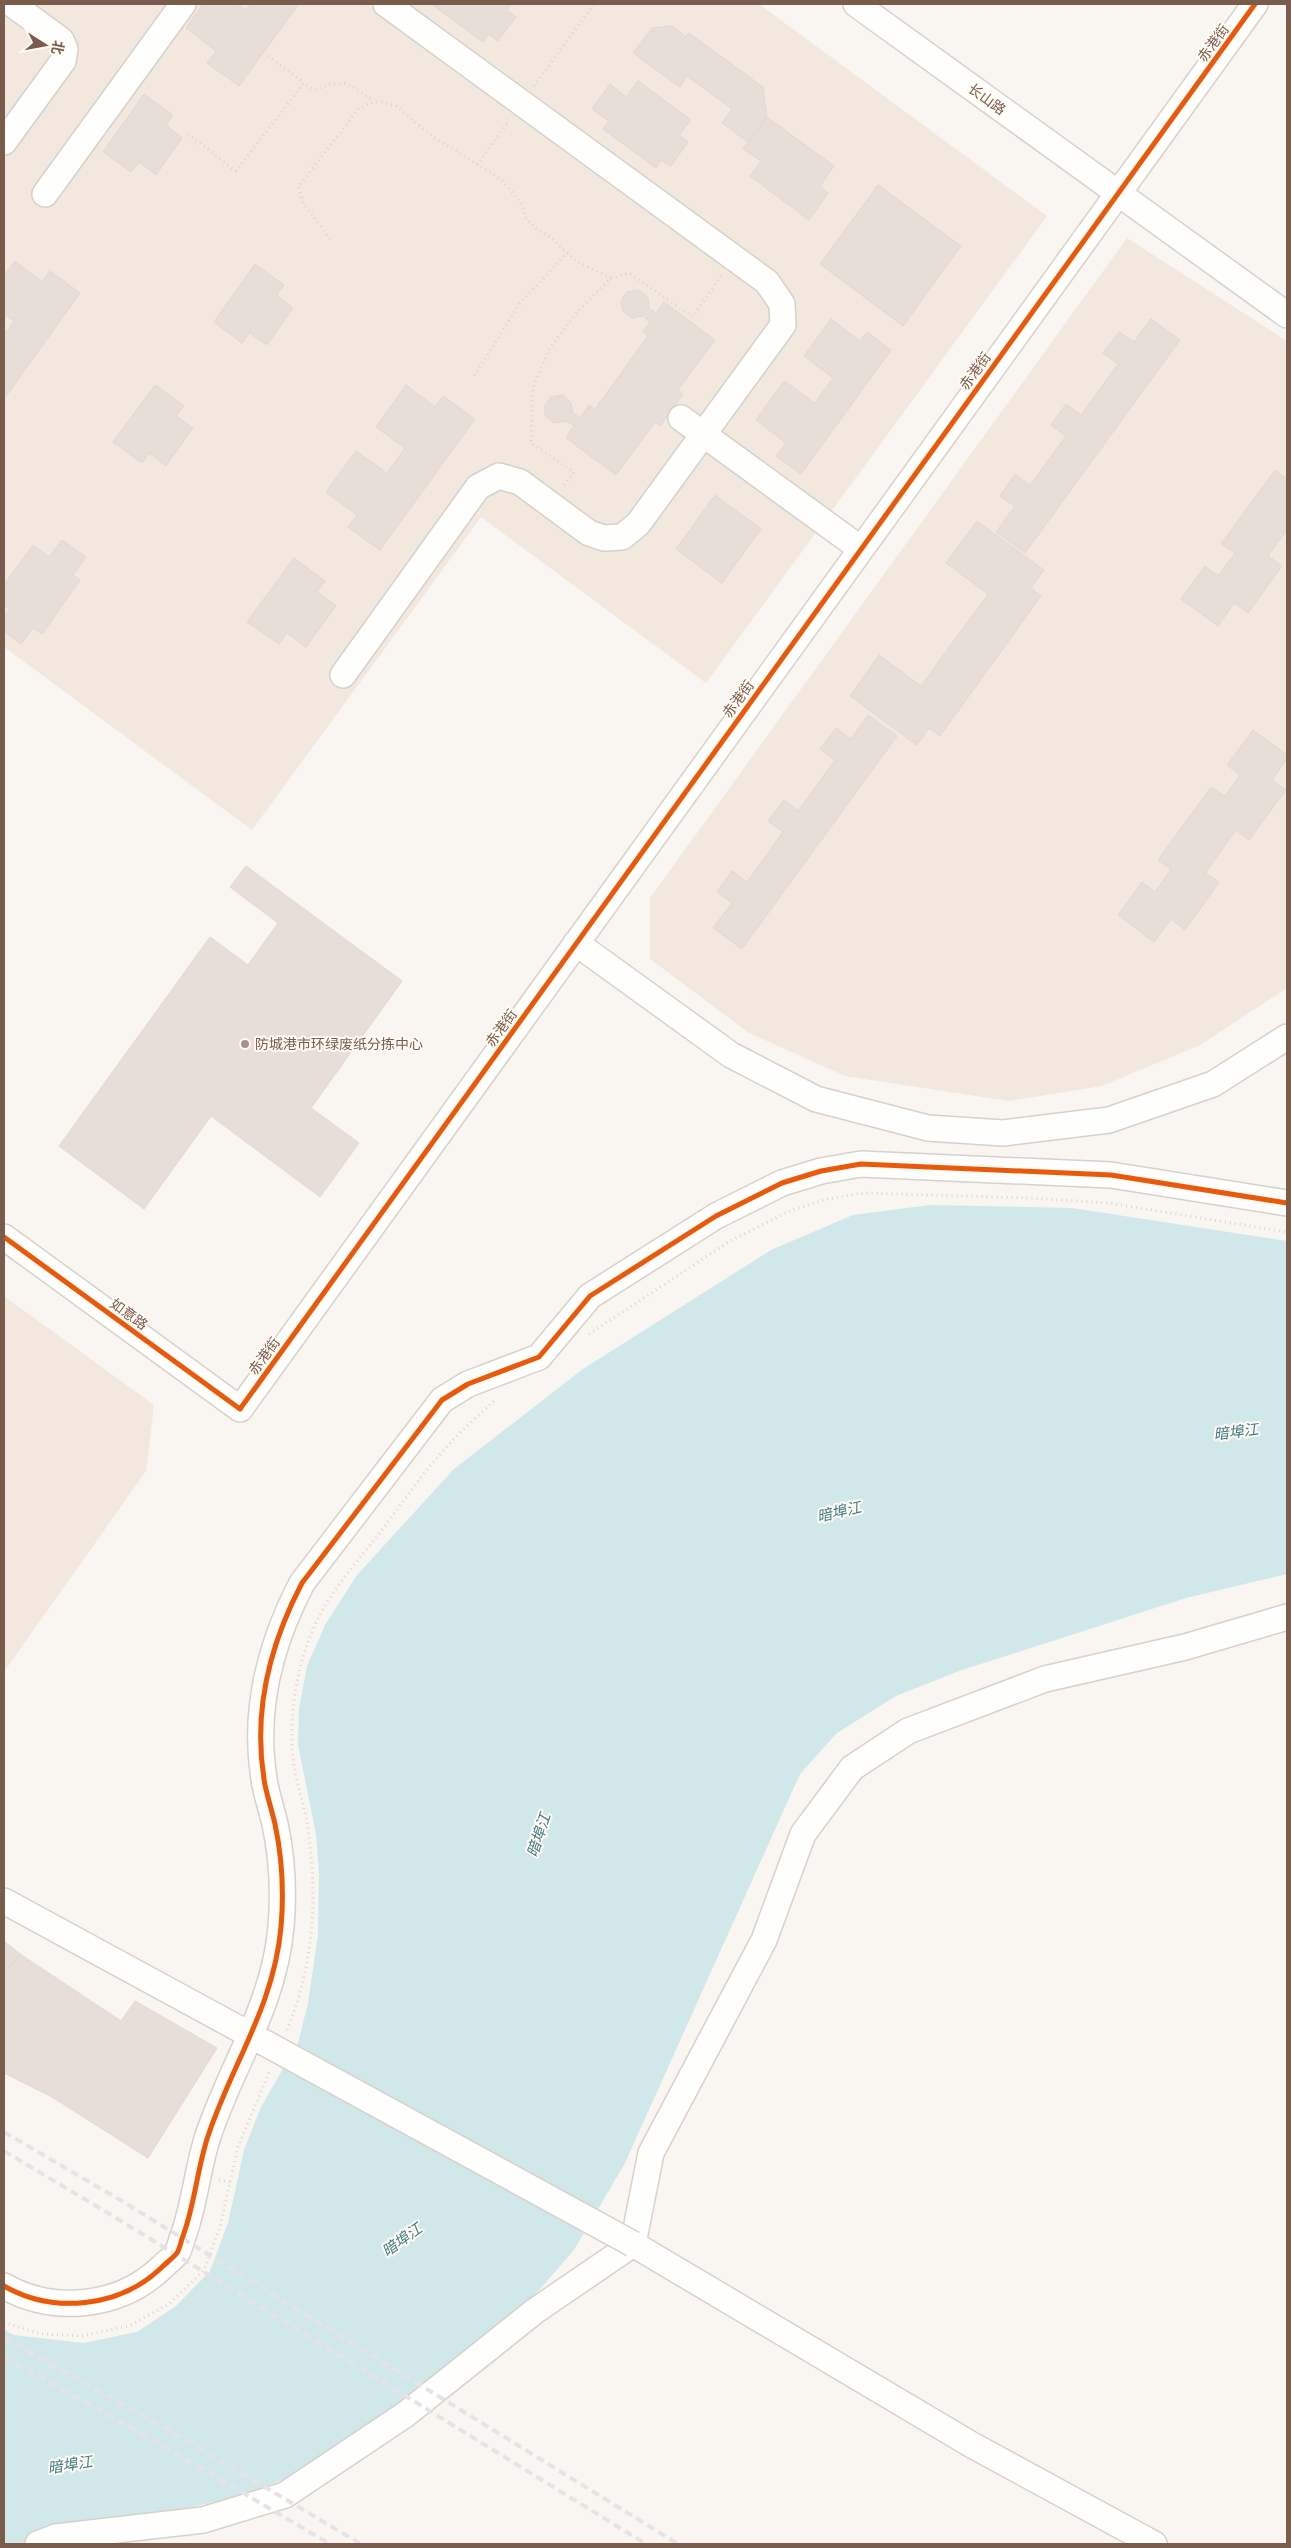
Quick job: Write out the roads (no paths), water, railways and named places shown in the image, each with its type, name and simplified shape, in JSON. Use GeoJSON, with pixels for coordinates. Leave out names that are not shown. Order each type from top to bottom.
{"type":"FeatureCollection","features":[{"type":"Feature","properties":{"kind":"street"},"geometry":{"type":"LineString","coordinates":[[4,142],[62,61],[65,49],[61,40],[12,4]]}},
{"type":"Feature","properties":{"kind":"street"},"geometry":{"type":"LineString","coordinates":[[46,194],[183,4]]}},
{"type":"Feature","properties":{"kind":"street"},"geometry":{"type":"LineString","coordinates":[[342,675],[478,487],[499,476],[520,482],[589,533],[604,538],[622,537],[638,524],[783,324],[782,304],[767,282],[386,4]]}},
{"type":"Feature","properties":{"kind":"street","name":"长山路"},"geometry":{"type":"LineString","coordinates":[[856,4],[1287,315]]}},
{"type":"Feature","properties":{"kind":"street","name":"赤港街"},"geometry":{"type":"LineString","coordinates":[[240,1409],[1255,4]]}},
{"type":"Feature","properties":{"kind":"street"},"geometry":{"type":"LineString","coordinates":[[681,418],[861,549]]}},
{"type":"Feature","properties":{"kind":"street"},"geometry":{"type":"LineString","coordinates":[[576,944],[731,1055],[816,1098],[928,1128],[1003,1133],[1109,1120],[1213,1084],[1287,1037]]}},
{"type":"Feature","properties":{"kind":"street"},"geometry":{"type":"LineString","coordinates":[[4,2286],[19,2294],[46,2302],[79,2304],[118,2296],[150,2278],[177,2252],[190,2218],[207,2137],[267,2038],[268,1992],[281,1927],[282,1897],[280,1858],[275,1825],[265,1786],[260,1731],[263,1692],[271,1653],[284,1616],[302,1583],[414,1434],[442,1400],[468,1384],[539,1356],[590,1296],[716,1216],[782,1183],[821,1171],[861,1164],[1111,1175],[1287,1203]]}},
{"type":"Feature","properties":{"kind":"street","name":"如意路"},"geometry":{"type":"LineString","coordinates":[[4,1236],[240,1409]]}},
{"type":"Feature","properties":{"kind":"street"},"geometry":{"type":"LineString","coordinates":[[38,2544],[56,2537],[203,2520],[285,2495],[406,2414],[535,2311],[632,2244],[651,2153],[764,1940],[803,1834],[852,1768],[908,1732],[1046,1679],[1185,1647],[1287,1617]]}},
{"type":"Feature","properties":{"kind":"street"},"geometry":{"type":"LineString","coordinates":[[4,1901],[267,2038],[632,2244],[972,2445],[1154,2544]]}},
{"type":"Feature","properties":{"kind":"water","name":"暗埠江"},"geometry":{"type":"Polygon","coordinates":[[[930,1205],[1072,1208],[1287,1241],[1287,1574],[1186,1598],[959,1671],[896,1696],[837,1733],[800,1774],[625,2163],[574,2250],[540,2289],[460,2368],[320,2464],[280,2481],[234,2497],[193,2507],[127,2519],[26,2544],[4,2544],[4,2330],[14,2335],[83,2343],[137,2332],[176,2306],[210,2271],[228,2223],[244,2150],[261,2107],[298,2043],[308,2003],[318,1935],[319,1873],[316,1834],[298,1745],[299,1708],[307,1666],[325,1625],[357,1575],[454,1469],[583,1369],[771,1250],[853,1215],[930,1205]]]}},
{"type":"Feature","properties":{"kind":"railway"},"geometry":{"type":"LineString","coordinates":[[4,2132],[122,2201],[678,2544]]}},
{"type":"Feature","properties":{"kind":"railway"},"geometry":{"type":"LineString","coordinates":[[4,2151],[646,2544]]}},
{"type":"Feature","properties":{"kind":"railway"},"geometry":{"type":"LineString","coordinates":[[4,2338],[162,2426],[361,2544]]}},
{"type":"Feature","properties":{"kind":"railway"},"geometry":{"type":"LineString","coordinates":[[4,2357],[153,2440],[330,2544]]}},
{"type":"Feature","properties":{"kind":"place","name":"防城港市环绿废纸分拣中心"},"geometry":{"type":"Point","coordinates":[245,1044]}}]}
